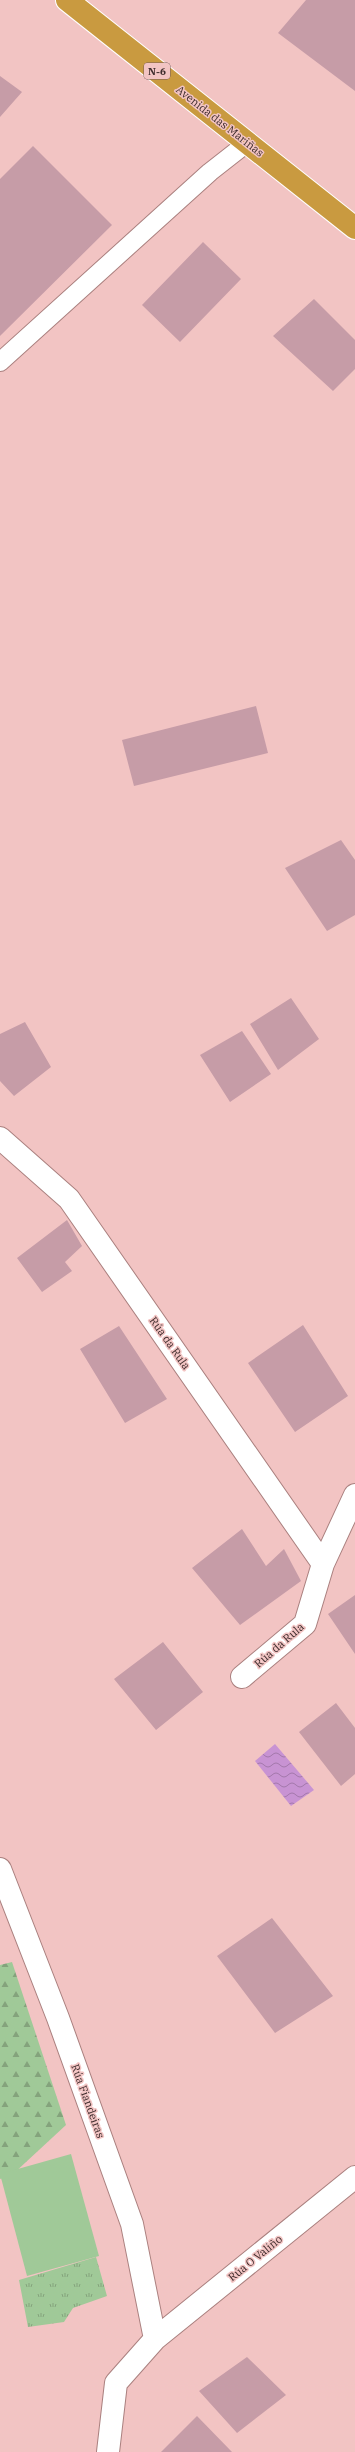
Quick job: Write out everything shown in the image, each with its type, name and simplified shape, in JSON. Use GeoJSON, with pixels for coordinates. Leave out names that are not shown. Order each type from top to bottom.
{"type":"FeatureCollection","features":[{"type":"Feature","properties":{"kind":"highway","name":"Avenida das Mariñas"},"geometry":{"type":"LineString","coordinates":[[67,0],[355,228]]}},
{"type":"Feature","properties":{"kind":"street","name":"Rúa da Rula"},"geometry":{"type":"LineString","coordinates":[[0,1138],[69,1199],[323,1564]]}},
{"type":"Feature","properties":{"kind":"street","name":"Rúa da Rula"},"geometry":{"type":"LineString","coordinates":[[242,1677],[305,1624],[323,1564],[355,1495]]}},
{"type":"Feature","properties":{"kind":"street","name":"Rúa Fiandeiras"},"geometry":{"type":"LineString","coordinates":[[0,1869],[58,2018],[132,2224],[155,2339]]}},
{"type":"Feature","properties":{"kind":"street","name":"Rúa O Valiño"},"geometry":{"type":"LineString","coordinates":[[108,2452],[116,2383],[155,2339],[355,2177]]}},
{"type":"Feature","properties":{"kind":"lane"},"geometry":{"type":"LineString","coordinates":[[0,362],[204,177],[247,143]]}},
{"type":"Feature","properties":{"kind":"green space"},"geometry":{"type":"Polygon","coordinates":[[[12,1962],[66,2125],[12,2175],[0,2179],[0,1965],[12,1962]]]}},
{"type":"Feature","properties":{"kind":"green space"},"geometry":{"type":"Polygon","coordinates":[[[71,2154],[99,2256],[27,2276],[0,2174],[71,2154]]]}},
{"type":"Feature","properties":{"kind":"green space"},"geometry":{"type":"Polygon","coordinates":[[[96,2257],[107,2296],[73,2308],[64,2322],[28,2327],[19,2280],[96,2257]]]}},
{"type":"Feature","properties":{"kind":"water"},"geometry":{"type":"Polygon","coordinates":[[[275,1744],[314,1790],[291,1806],[255,1761],[275,1744]]]}},
{"type":"Feature","properties":{"kind":"building"},"geometry":{"type":"Polygon","coordinates":[[[306,0],[355,0],[355,91],[278,33],[306,0]]]}},
{"type":"Feature","properties":{"kind":"building"},"geometry":{"type":"Polygon","coordinates":[[[0,76],[22,92],[0,117],[0,76]]]}},
{"type":"Feature","properties":{"kind":"building"},"geometry":{"type":"Polygon","coordinates":[[[33,146],[112,225],[0,336],[0,179],[33,146]]]}},
{"type":"Feature","properties":{"kind":"building"},"geometry":{"type":"Polygon","coordinates":[[[203,242],[241,279],[180,342],[142,305],[203,242]]]}},
{"type":"Feature","properties":{"kind":"building"},"geometry":{"type":"Polygon","coordinates":[[[314,299],[355,340],[355,369],[333,391],[273,336],[314,299]]]}},
{"type":"Feature","properties":{"kind":"building"},"geometry":{"type":"Polygon","coordinates":[[[256,706],[268,753],[134,786],[122,740],[256,706]]]}},
{"type":"Feature","properties":{"kind":"building"},"geometry":{"type":"Polygon","coordinates":[[[341,840],[355,860],[355,915],[327,931],[285,868],[341,840]]]}},
{"type":"Feature","properties":{"kind":"building"},"geometry":{"type":"Polygon","coordinates":[[[291,998],[319,1039],[278,1070],[250,1024],[291,998]]]}},
{"type":"Feature","properties":{"kind":"building"},"geometry":{"type":"Polygon","coordinates":[[[25,1022],[51,1067],[14,1096],[0,1081],[0,1034],[25,1022]]]}},
{"type":"Feature","properties":{"kind":"building"},"geometry":{"type":"Polygon","coordinates":[[[242,1031],[271,1074],[230,1102],[200,1055],[242,1031]]]}},
{"type":"Feature","properties":{"kind":"building"},"geometry":{"type":"Polygon","coordinates":[[[67,1220],[82,1246],[65,1262],[72,1271],[42,1292],[17,1258],[67,1220]]]}},
{"type":"Feature","properties":{"kind":"building"},"geometry":{"type":"Polygon","coordinates":[[[303,1325],[348,1396],[295,1432],[248,1363],[303,1325]]]}},
{"type":"Feature","properties":{"kind":"building"},"geometry":{"type":"Polygon","coordinates":[[[119,1326],[167,1399],[125,1423],[80,1349],[119,1326]]]}},
{"type":"Feature","properties":{"kind":"building"},"geometry":{"type":"Polygon","coordinates":[[[242,1529],[266,1566],[284,1549],[301,1581],[240,1625],[192,1568],[242,1529]]]}},
{"type":"Feature","properties":{"kind":"building"},"geometry":{"type":"Polygon","coordinates":[[[355,1595],[355,1654],[328,1614],[355,1595]]]}},
{"type":"Feature","properties":{"kind":"building"},"geometry":{"type":"Polygon","coordinates":[[[163,1642],[203,1692],[156,1730],[114,1679],[163,1642]]]}},
{"type":"Feature","properties":{"kind":"building"},"geometry":{"type":"Polygon","coordinates":[[[336,1703],[355,1728],[355,1774],[341,1786],[299,1732],[336,1703]]]}},
{"type":"Feature","properties":{"kind":"building"},"geometry":{"type":"Polygon","coordinates":[[[272,1918],[333,1996],[275,2033],[217,1956],[272,1918]]]}},
{"type":"Feature","properties":{"kind":"building"},"geometry":{"type":"Polygon","coordinates":[[[247,2357],[286,2395],[237,2433],[199,2391],[247,2357]]]}},
{"type":"Feature","properties":{"kind":"building"},"geometry":{"type":"Polygon","coordinates":[[[197,2416],[232,2452],[161,2452],[197,2416]]]}}]}
